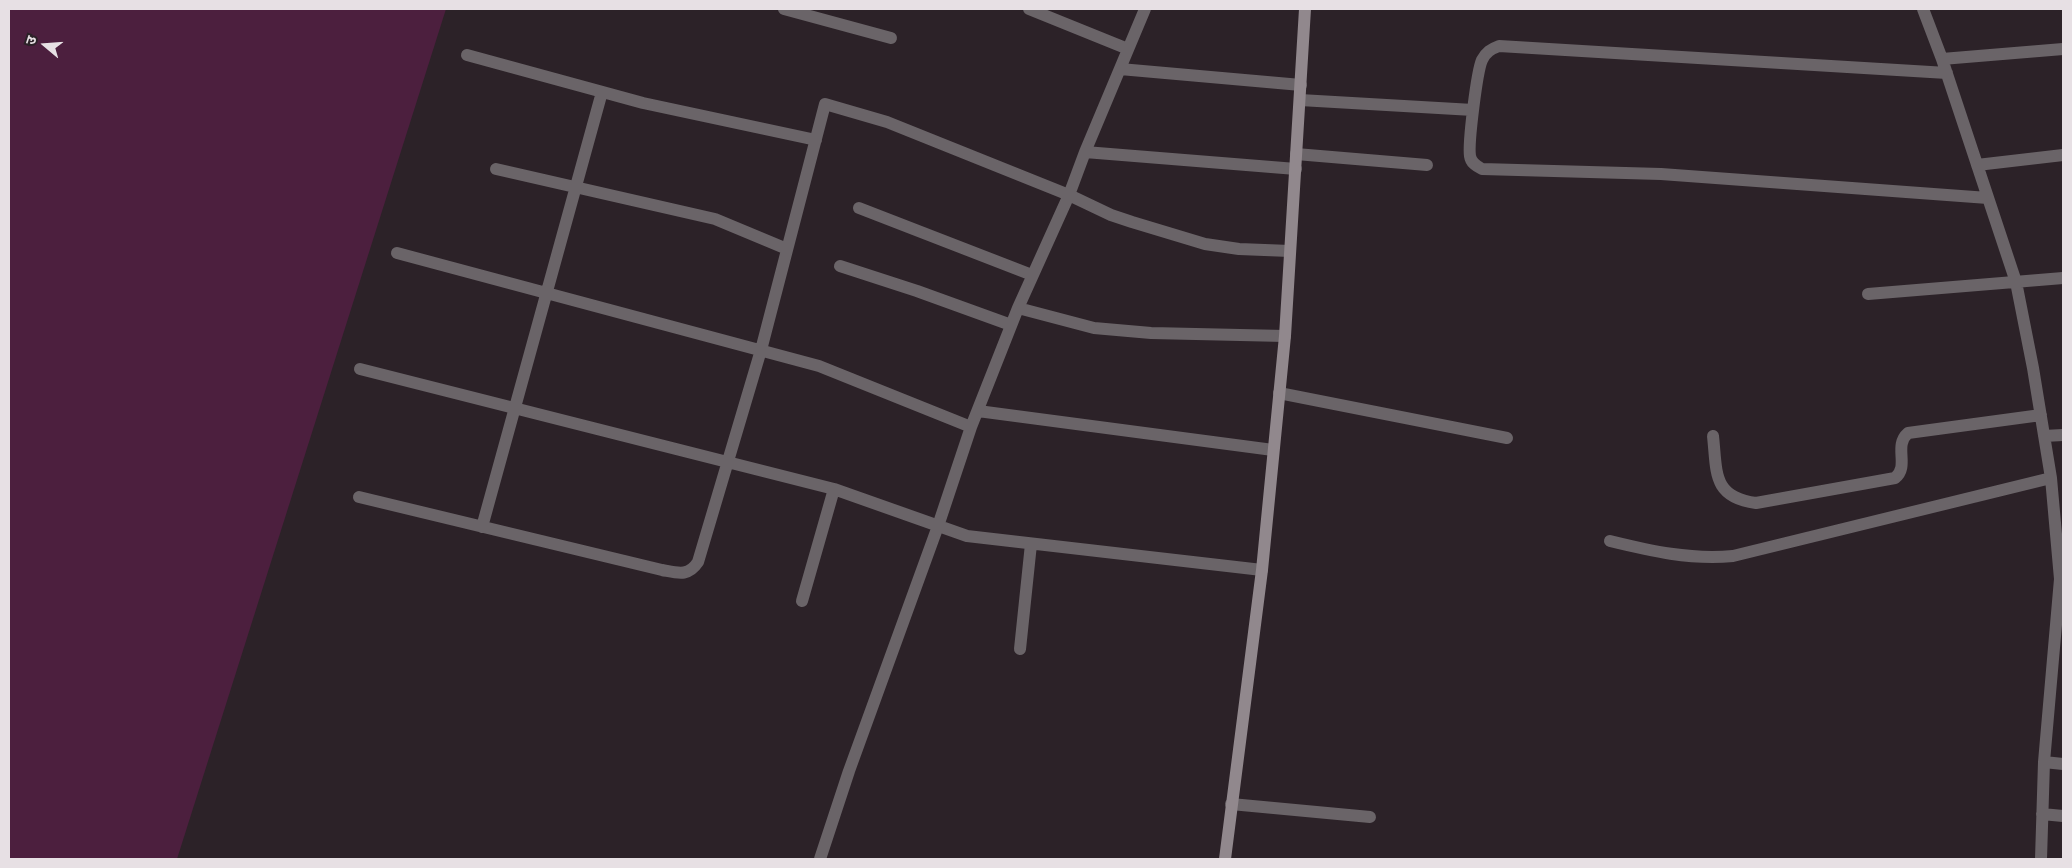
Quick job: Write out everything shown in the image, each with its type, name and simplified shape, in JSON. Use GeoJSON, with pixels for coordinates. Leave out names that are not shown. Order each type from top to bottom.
{"type":"FeatureCollection","features":[{"type":"Feature","properties":{"kind":"street"},"geometry":{"type":"LineString","coordinates":[[784,9],[891,38]]}},
{"type":"Feature","properties":{"kind":"street"},"geometry":{"type":"LineString","coordinates":[[1029,9],[1128,49]]}},
{"type":"Feature","properties":{"kind":"street"},"geometry":{"type":"LineString","coordinates":[[820,859],[849,771],[938,526],[971,427],[1018,308],[1069,196],[1085,152],[1145,9]]}},
{"type":"Feature","properties":{"kind":"street"},"geometry":{"type":"LineString","coordinates":[[1225,859],[1262,570],[1285,336],[1305,9]]}},
{"type":"Feature","properties":{"kind":"street"},"geometry":{"type":"LineString","coordinates":[[1923,9],[1947,73],[2016,282],[2034,368],[2052,478],[2062,579],[2058,672],[2044,762],[2041,859]]}},
{"type":"Feature","properties":{"kind":"street"},"geometry":{"type":"LineString","coordinates":[[1947,73],[1499,46],[1489,50],[1481,61],[1473,110],[1470,156],[1474,164],[1482,169],[1661,174],[1988,198]]}},
{"type":"Feature","properties":{"kind":"street"},"geometry":{"type":"LineString","coordinates":[[1942,59],[2063,49]]}},
{"type":"Feature","properties":{"kind":"street"},"geometry":{"type":"LineString","coordinates":[[467,55],[687,114],[816,140]]}},
{"type":"Feature","properties":{"kind":"street"},"geometry":{"type":"LineString","coordinates":[[1120,69],[1301,85]]}},
{"type":"Feature","properties":{"kind":"street"},"geometry":{"type":"LineString","coordinates":[[482,527],[602,92]]}},
{"type":"Feature","properties":{"kind":"street"},"geometry":{"type":"LineString","coordinates":[[1300,100],[1473,110]]}},
{"type":"Feature","properties":{"kind":"street"},"geometry":{"type":"LineString","coordinates":[[359,497],[662,570],[686,573],[693,570],[698,562],[729,462],[825,104],[887,122],[1111,215],[1205,244],[1239,249],[1290,251]]}},
{"type":"Feature","properties":{"kind":"street"},"geometry":{"type":"LineString","coordinates":[[1085,152],[1296,169]]}},
{"type":"Feature","properties":{"kind":"street"},"geometry":{"type":"LineString","coordinates":[[1296,154],[1427,165]]}},
{"type":"Feature","properties":{"kind":"street"},"geometry":{"type":"LineString","coordinates":[[1977,165],[2063,155]]}},
{"type":"Feature","properties":{"kind":"street"},"geometry":{"type":"LineString","coordinates":[[496,169],[715,219],[787,249]]}},
{"type":"Feature","properties":{"kind":"street"},"geometry":{"type":"LineString","coordinates":[[859,208],[1032,275]]}},
{"type":"Feature","properties":{"kind":"street"},"geometry":{"type":"LineString","coordinates":[[398,253],[760,350],[842,374],[971,427]]}},
{"type":"Feature","properties":{"kind":"street"},"geometry":{"type":"LineString","coordinates":[[840,266],[916,291],[1011,326]]}},
{"type":"Feature","properties":{"kind":"street"},"geometry":{"type":"LineString","coordinates":[[1868,294],[2063,278]]}},
{"type":"Feature","properties":{"kind":"street"},"geometry":{"type":"LineString","coordinates":[[1018,308],[1094,328],[1151,333],[1285,336]]}},
{"type":"Feature","properties":{"kind":"street"},"geometry":{"type":"LineString","coordinates":[[360,369],[834,489],[967,536],[1262,570]]}},
{"type":"Feature","properties":{"kind":"street"},"geometry":{"type":"LineString","coordinates":[[1279,393],[1507,438]]}},
{"type":"Feature","properties":{"kind":"street"},"geometry":{"type":"LineString","coordinates":[[978,411],[1273,450]]}},
{"type":"Feature","properties":{"kind":"street"},"geometry":{"type":"LineString","coordinates":[[1713,436],[1718,477],[1725,491],[1739,501],[1756,503],[1895,478],[1900,473],[1902,464],[1902,438],[1908,434],[2041,415]]}},
{"type":"Feature","properties":{"kind":"street"},"geometry":{"type":"LineString","coordinates":[[2044,436],[2063,435]]}},
{"type":"Feature","properties":{"kind":"street"},"geometry":{"type":"LineString","coordinates":[[1610,542],[1690,557],[1733,556],[2052,478]]}},
{"type":"Feature","properties":{"kind":"street"},"geometry":{"type":"LineString","coordinates":[[802,601],[834,489]]}},
{"type":"Feature","properties":{"kind":"street"},"geometry":{"type":"LineString","coordinates":[[1020,649],[1030,544]]}},
{"type":"Feature","properties":{"kind":"street"},"geometry":{"type":"LineString","coordinates":[[2044,762],[2063,764]]}},
{"type":"Feature","properties":{"kind":"street"},"geometry":{"type":"LineString","coordinates":[[1231,804],[1370,817]]}},
{"type":"Feature","properties":{"kind":"street"},"geometry":{"type":"LineString","coordinates":[[2042,814],[2063,816]]}},
{"type":"Feature","properties":{"kind":"shaded area"},"geometry":{"type":"Polygon","coordinates":[[[9,9],[446,9],[177,859],[9,859],[9,9]]]}}]}
